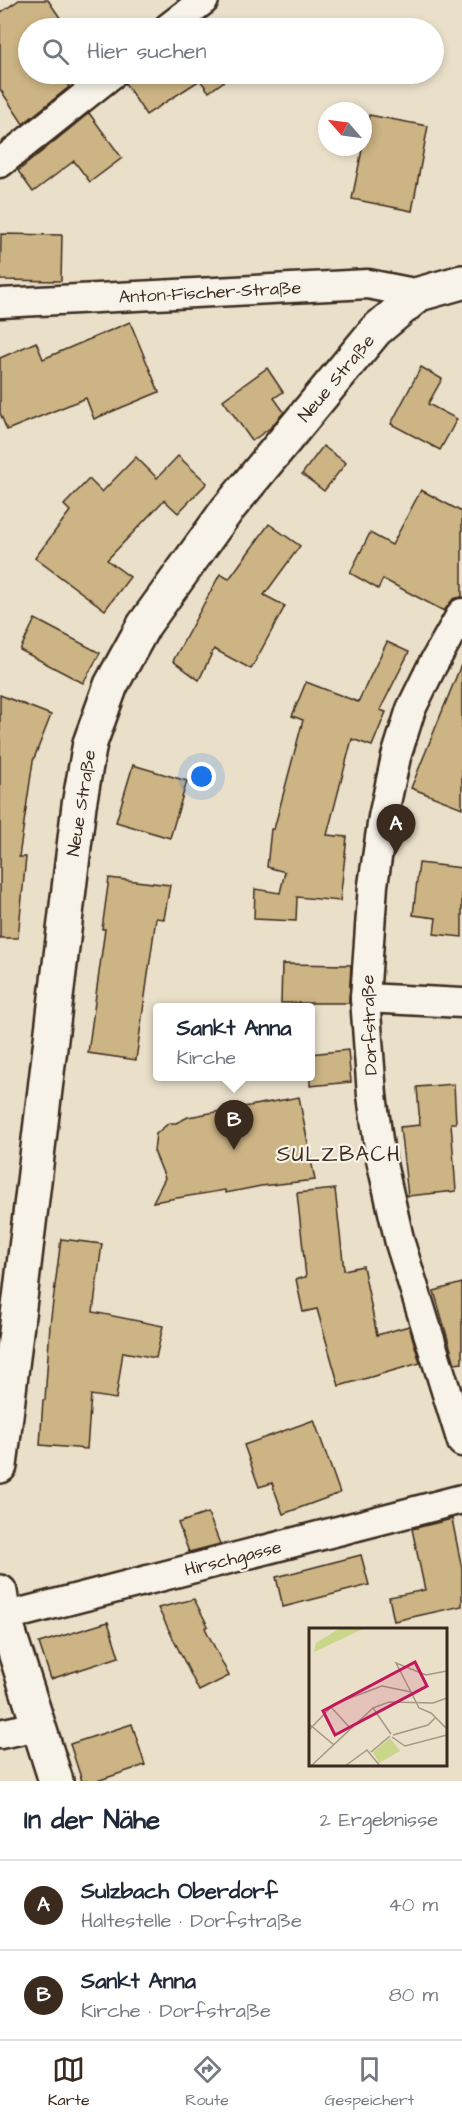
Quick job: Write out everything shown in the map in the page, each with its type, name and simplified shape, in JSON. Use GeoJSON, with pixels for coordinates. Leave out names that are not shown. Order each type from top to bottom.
{"type":"FeatureCollection","features":[{"type":"Feature","properties":{"kind":"street"},"geometry":{"type":"LineString","coordinates":[[181,18],[204,0]]}},
{"type":"Feature","properties":{"kind":"street"},"geometry":{"type":"LineString","coordinates":[[0,163],[99,84]]}},
{"type":"Feature","properties":{"kind":"street","name":"Neue Straße"},"geometry":{"type":"LineString","coordinates":[[0,1466],[77,816],[90,743],[111,685],[144,625],[220,520],[376,330],[419,294],[462,282]]}},
{"type":"Feature","properties":{"kind":"street","name":"Anton-Fischer-Straße"},"geometry":{"type":"LineString","coordinates":[[0,303],[368,284],[419,294]]}},
{"type":"Feature","properties":{"kind":"street","name":"Dorfstraße"},"geometry":{"type":"LineString","coordinates":[[462,613],[411,709],[396,757],[383,817],[373,885],[365,998],[373,1105],[380,1155],[397,1232],[462,1442]]}},
{"type":"Feature","properties":{"kind":"street"},"geometry":{"type":"LineString","coordinates":[[365,998],[462,1003]]}},
{"type":"Feature","properties":{"kind":"street","name":"Hirschgasse"},"geometry":{"type":"LineString","coordinates":[[2,1604],[462,1499]]}},
{"type":"Feature","properties":{"kind":"street"},"geometry":{"type":"LineString","coordinates":[[2,1604],[56,1781]]}},
{"type":"Feature","properties":{"kind":"street"},"geometry":{"type":"LineString","coordinates":[[0,1734],[38,1726]]}},
{"type":"Feature","properties":{"kind":"building"},"geometry":{"type":"Polygon","coordinates":[[[19,0],[48,0],[60,18],[18,18],[18,84],[70,84],[69,87],[23,124],[0,89],[0,13],[19,0]]]}},
{"type":"Feature","properties":{"kind":"building"},"geometry":{"type":"Polygon","coordinates":[[[126,84],[194,84],[146,115],[126,84]]]}},
{"type":"Feature","properties":{"kind":"building"},"geometry":{"type":"Polygon","coordinates":[[[203,84],[220,84],[209,92],[203,84]]]}},
{"type":"Feature","properties":{"kind":"building"},"geometry":{"type":"Polygon","coordinates":[[[89,113],[122,158],[90,182],[74,161],[33,192],[18,171],[89,113]]]}},
{"type":"Feature","properties":{"kind":"building"},"geometry":{"type":"Polygon","coordinates":[[[372,116],[428,126],[412,211],[352,199],[361,156],[372,156],[372,116]]]}},
{"type":"Feature","properties":{"kind":"building"},"geometry":{"type":"Polygon","coordinates":[[[1,234],[62,235],[61,281],[0,280],[1,234]]]}},
{"type":"Feature","properties":{"kind":"building"},"geometry":{"type":"Polygon","coordinates":[[[130,322],[159,392],[94,419],[86,398],[7,430],[0,413],[0,358],[36,342],[43,359],[130,322]]]}},
{"type":"Feature","properties":{"kind":"building"},"geometry":{"type":"Polygon","coordinates":[[[421,367],[442,379],[428,404],[457,419],[440,450],[391,424],[421,367]]]}},
{"type":"Feature","properties":{"kind":"building"},"geometry":{"type":"Polygon","coordinates":[[[267,368],[283,392],[274,398],[284,412],[270,428],[252,441],[223,400],[267,368]]]}},
{"type":"Feature","properties":{"kind":"building"},"geometry":{"type":"Polygon","coordinates":[[[323,446],[346,463],[324,491],[302,474],[323,446]]]}},
{"type":"Feature","properties":{"kind":"building"},"geometry":{"type":"Polygon","coordinates":[[[178,456],[207,483],[178,513],[164,500],[107,560],[130,577],[105,610],[35,558],[70,511],[64,505],[89,479],[102,492],[136,457],[157,478],[178,456]]]}},
{"type":"Feature","properties":{"kind":"building"},"geometry":{"type":"Polygon","coordinates":[[[421,490],[462,512],[462,597],[453,599],[444,611],[383,579],[378,589],[350,573],[370,533],[392,545],[421,490]]]}},
{"type":"Feature","properties":{"kind":"building"},"geometry":{"type":"Polygon","coordinates":[[[269,524],[300,546],[264,595],[285,606],[251,669],[214,649],[199,680],[173,661],[220,574],[229,579],[269,524]]]}},
{"type":"Feature","properties":{"kind":"building"},"geometry":{"type":"Polygon","coordinates":[[[35,619],[100,653],[83,683],[20,650],[35,619]]]}},
{"type":"Feature","properties":{"kind":"building"},"geometry":{"type":"Polygon","coordinates":[[[387,642],[409,652],[380,710],[386,712],[372,746],[352,739],[327,835],[347,837],[340,901],[297,897],[296,921],[254,919],[255,889],[280,893],[285,872],[267,867],[271,829],[274,829],[303,720],[292,716],[306,682],[358,702],[387,642]]]}},
{"type":"Feature","properties":{"kind":"building"},"geometry":{"type":"Polygon","coordinates":[[[462,665],[462,808],[411,788],[462,665]]]}},
{"type":"Feature","properties":{"kind":"building"},"geometry":{"type":"Polygon","coordinates":[[[0,695],[51,715],[33,761],[19,857],[26,857],[18,938],[0,938],[0,695]]]}},
{"type":"Feature","properties":{"kind":"building"},"geometry":{"type":"Polygon","coordinates":[[[133,765],[187,781],[170,838],[116,822],[133,765]]]}},
{"type":"Feature","properties":{"kind":"building"},"geometry":{"type":"Polygon","coordinates":[[[419,863],[462,868],[462,937],[434,934],[436,918],[413,915],[419,863]]]}},
{"type":"Feature","properties":{"kind":"building"},"geometry":{"type":"Polygon","coordinates":[[[109,878],[170,885],[164,919],[156,918],[136,1060],[88,1053],[105,929],[102,929],[109,878]]]}},
{"type":"Feature","properties":{"kind":"building"},"geometry":{"type":"Polygon","coordinates":[[[282,964],[351,965],[349,1003],[281,1003],[282,964]]]}},
{"type":"Feature","properties":{"kind":"building"},"geometry":{"type":"Polygon","coordinates":[[[348,1050],[351,1082],[310,1086],[310,1081],[315,1081],[315,1053],[348,1050]]]}},
{"type":"Feature","properties":{"kind":"building"},"geometry":{"type":"Polygon","coordinates":[[[454,1084],[456,1123],[451,1123],[456,1191],[408,1196],[400,1127],[420,1125],[417,1087],[454,1084]]]}},
{"type":"Feature","properties":{"kind":"building"},"geometry":{"type":"Polygon","coordinates":[[[299,1097],[315,1180],[261,1186],[226,1193],[225,1190],[153,1202],[165,1178],[154,1151],[156,1134],[169,1123],[176,1123],[188,1117],[299,1097]]]}},
{"type":"Feature","properties":{"kind":"building"},"geometry":{"type":"Polygon","coordinates":[[[335,1189],[344,1270],[363,1266],[377,1335],[409,1326],[420,1363],[339,1386],[317,1309],[303,1312],[296,1279],[306,1277],[297,1193],[335,1189]]]}},
{"type":"Feature","properties":{"kind":"building"},"geometry":{"type":"Polygon","coordinates":[[[61,1239],[102,1244],[93,1312],[163,1326],[156,1358],[123,1352],[116,1399],[91,1395],[87,1449],[40,1445],[50,1325],[61,1239]]]}},
{"type":"Feature","properties":{"kind":"building"},"geometry":{"type":"Polygon","coordinates":[[[462,1283],[462,1363],[455,1364],[434,1291],[462,1283]]]}},
{"type":"Feature","properties":{"kind":"building"},"geometry":{"type":"Polygon","coordinates":[[[314,1420],[340,1493],[283,1514],[272,1483],[259,1487],[244,1445],[314,1420]]]}},
{"type":"Feature","properties":{"kind":"building"},"geometry":{"type":"Polygon","coordinates":[[[208,1513],[220,1544],[189,1552],[178,1523],[208,1513]]]}},
{"type":"Feature","properties":{"kind":"building"},"geometry":{"type":"Polygon","coordinates":[[[452,1519],[462,1569],[462,1606],[394,1621],[389,1597],[425,1590],[412,1529],[452,1519]]]}},
{"type":"Feature","properties":{"kind":"building"},"geometry":{"type":"Polygon","coordinates":[[[361,1555],[369,1585],[283,1607],[276,1577],[361,1555]]]}},
{"type":"Feature","properties":{"kind":"building"},"geometry":{"type":"Polygon","coordinates":[[[194,1599],[208,1626],[205,1628],[229,1676],[199,1691],[158,1608],[194,1599]]]}},
{"type":"Feature","properties":{"kind":"building"},"geometry":{"type":"Polygon","coordinates":[[[108,1622],[119,1657],[51,1679],[39,1643],[108,1622]]]}},
{"type":"Feature","properties":{"kind":"building"},"geometry":{"type":"Polygon","coordinates":[[[132,1724],[145,1765],[97,1781],[82,1781],[70,1744],[132,1724]]]}},
{"type":"Feature","properties":{"kind":"place","name":"Sulzbach Oberdorf"},"geometry":{"type":"Point","coordinates":[396,854]}},
{"type":"Feature","properties":{"kind":"place","name":"Sankt Anna"},"geometry":{"type":"Point","coordinates":[234,1150]}},
{"type":"Feature","properties":{"kind":"district","name":"SULZBACH"},"geometry":{"type":"Point","coordinates":[339,1154]}}]}
